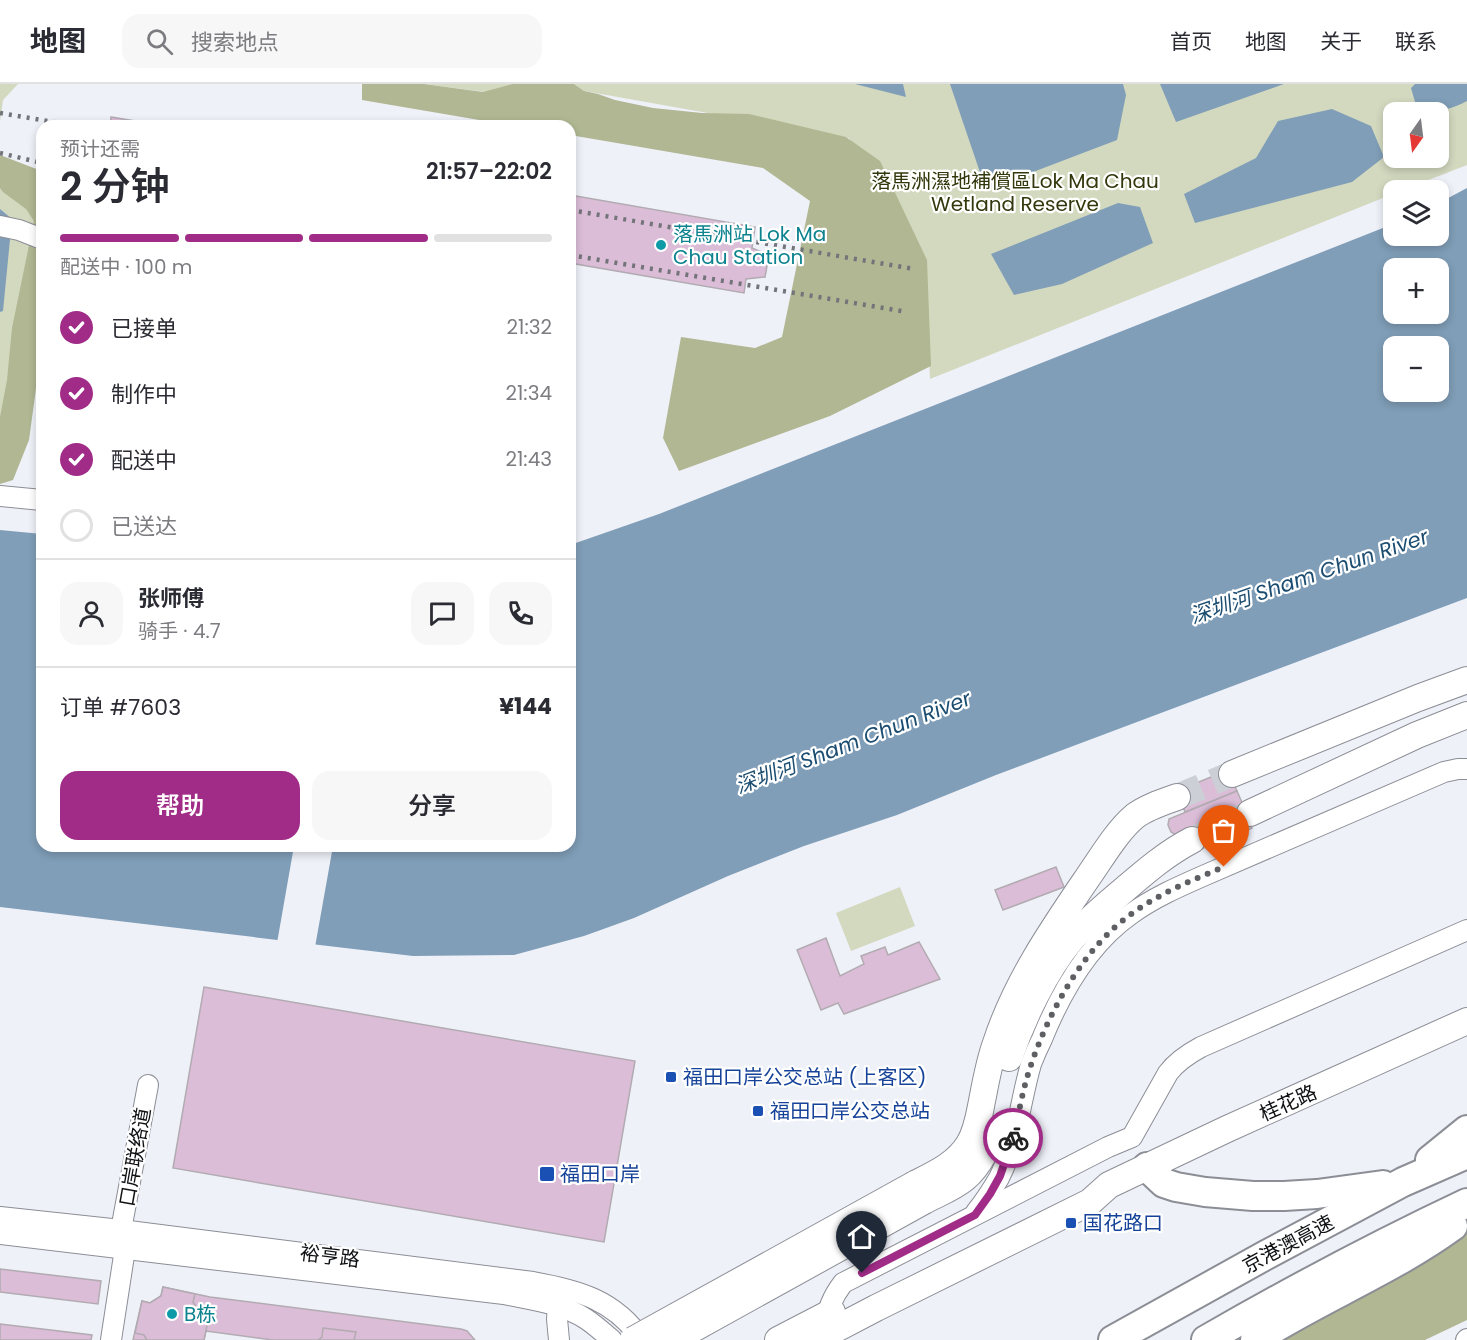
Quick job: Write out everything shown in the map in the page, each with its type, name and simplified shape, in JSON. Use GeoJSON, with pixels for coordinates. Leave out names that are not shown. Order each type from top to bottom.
{"type":"FeatureCollection","features":[{"type":"Feature","properties":{"kind":"highway"},"geometry":{"type":"LineString","coordinates":[[1147,1167],[1164,1183],[1205,1192],[1253,1196],[1317,1194],[1403,1182],[1467,1130]]}},
{"type":"Feature","properties":{"kind":"highway","name":"京港澳高速"},"geometry":{"type":"LineString","coordinates":[[1113,1340],[1403,1182],[1467,1154]]}},
{"type":"Feature","properties":{"kind":"highway"},"geometry":{"type":"LineString","coordinates":[[1206,1340],[1270,1303],[1467,1203]]}},
{"type":"Feature","properties":{"kind":"highway"},"geometry":{"type":"LineString","coordinates":[[1255,1340],[1311,1306],[1413,1252],[1467,1216]]}},
{"type":"Feature","properties":{"kind":"highway"},"geometry":{"type":"LineString","coordinates":[[1222,1340],[1270,1303]]}},
{"type":"Feature","properties":{"kind":"main road"},"geometry":{"type":"LineString","coordinates":[[1232,774],[1407,702],[1467,680]]}},
{"type":"Feature","properties":{"kind":"main road"},"geometry":{"type":"LineString","coordinates":[[1250,813],[1417,735],[1467,715]]}},
{"type":"Feature","properties":{"kind":"main road"},"geometry":{"type":"LineString","coordinates":[[673,1340],[920,1193],[962,1154],[975,1131],[990,1061],[1005,1018],[1029,967],[1107,849],[1136,816],[1148,808],[1177,797]]}},
{"type":"Feature","properties":{"kind":"main road"},"geometry":{"type":"LineString","coordinates":[[633,1340],[920,1193],[965,1177],[986,1150],[992,1134],[999,1093],[1015,1040],[1043,982],[1071,940],[1098,912],[1144,872],[1192,840]]}},
{"type":"Feature","properties":{"kind":"main road","name":"桂花路"},"geometry":{"type":"LineString","coordinates":[[778,1340],[823,1332],[876,1308],[1090,1202],[1109,1185],[1467,1021]]}},
{"type":"Feature","properties":{"kind":"street"},"geometry":{"type":"LineString","coordinates":[[0,225],[36,237]]}},
{"type":"Feature","properties":{"kind":"street"},"geometry":{"type":"LineString","coordinates":[[0,496],[36,499]]}},
{"type":"Feature","properties":{"kind":"street"},"geometry":{"type":"LineString","coordinates":[[975,1215],[1000,1176],[1011,1144],[1032,1063],[1052,1015],[1083,963],[1111,930],[1131,914],[1167,892],[1437,775],[1467,769]]}},
{"type":"Feature","properties":{"kind":"street"},"geometry":{"type":"LineString","coordinates":[[823,1332],[830,1303],[843,1283],[1108,1147],[1132,1137],[1168,1073],[1184,1057],[1201,1047],[1467,930]]}},
{"type":"Feature","properties":{"kind":"street","name":"口岸联络道"},"geometry":{"type":"LineString","coordinates":[[111,1340],[123,1240],[148,1085]]}},
{"type":"Feature","properties":{"kind":"street"},"geometry":{"type":"LineString","coordinates":[[1132,1137],[1147,1167]]}},
{"type":"Feature","properties":{"kind":"street","name":"裕亨路"},"geometry":{"type":"LineString","coordinates":[[0,1217],[123,1240],[504,1294],[558,1306],[576,1313],[612,1340]]}},
{"type":"Feature","properties":{"kind":"street","name":"裕亨路"},"geometry":{"type":"LineString","coordinates":[[0,1234],[123,1240],[554,1286],[585,1294],[600,1301],[634,1328],[642,1340]]}},
{"type":"Feature","properties":{"kind":"street"},"geometry":{"type":"LineString","coordinates":[[558,1306],[559,1340]]}},
{"type":"Feature","properties":{"kind":"green space"},"geometry":{"type":"Polygon","coordinates":[[[0,84],[18,84],[3,100],[0,122],[0,84]]]}},
{"type":"Feature","properties":{"kind":"green space"},"geometry":{"type":"Polygon","coordinates":[[[362,84],[424,84],[483,92],[513,84],[574,84],[584,91],[653,108],[702,113],[749,114],[846,137],[880,161],[927,260],[931,366],[830,416],[679,471],[663,438],[681,337],[755,348],[782,337],[810,201],[763,168],[576,136],[576,120],[480,120],[362,100],[362,84]]]}},
{"type":"Feature","properties":{"kind":"green space"},"geometry":{"type":"Polygon","coordinates":[[[424,84],[521,84],[493,93],[424,84]]]}},
{"type":"Feature","properties":{"kind":"green space","name":"落馬洲濕地補償區Lok Ma Chau Wetland Reserve"},"geometry":{"type":"Polygon","coordinates":[[[574,84],[1467,84],[1467,165],[1429,180],[1383,180],[1383,198],[930,379],[925,272],[849,138],[584,91],[574,84]]]}},
{"type":"Feature","properties":{"kind":"green space"},"geometry":{"type":"Polygon","coordinates":[[[0,154],[24,195],[36,205],[36,213],[0,465],[0,154]]]}},
{"type":"Feature","properties":{"kind":"green space"},"geometry":{"type":"Polygon","coordinates":[[[0,155],[36,169],[36,388],[29,440],[13,480],[0,484],[0,417],[7,380],[12,328],[34,221],[26,209],[0,188],[0,155]]]}},
{"type":"Feature","properties":{"kind":"green space"},"geometry":{"type":"Polygon","coordinates":[[[900,887],[915,926],[851,951],[836,913],[900,887]]]}},
{"type":"Feature","properties":{"kind":"green space"},"geometry":{"type":"Polygon","coordinates":[[[1467,1232],[1467,1320],[1425,1340],[1282,1340],[1404,1270],[1467,1232]]]}},
{"type":"Feature","properties":{"kind":"water"},"geometry":{"type":"Polygon","coordinates":[[[855,84],[903,84],[906,97],[855,84]]]}},
{"type":"Feature","properties":{"kind":"water"},"geometry":{"type":"Polygon","coordinates":[[[950,84],[1123,84],[1126,95],[1117,140],[986,190],[950,84]]]}},
{"type":"Feature","properties":{"kind":"water"},"geometry":{"type":"Polygon","coordinates":[[[1160,84],[1284,84],[1176,122],[1160,84]]]}},
{"type":"Feature","properties":{"kind":"water"},"geometry":{"type":"Polygon","coordinates":[[[1415,84],[1467,84],[1467,101],[1449,108],[1449,102],[1415,102],[1411,88],[1415,84]]]}},
{"type":"Feature","properties":{"kind":"water"},"geometry":{"type":"Polygon","coordinates":[[[1332,109],[1371,126],[1383,158],[1352,182],[1195,223],[1184,194],[1256,158],[1278,121],[1332,109]]]}},
{"type":"Feature","properties":{"kind":"water","name":"深圳河 Sham Chun River"},"geometry":{"type":"Polygon","coordinates":[[[1467,188],[1467,598],[996,775],[897,815],[804,846],[728,876],[634,918],[584,936],[514,955],[413,956],[0,907],[0,530],[36,533],[36,852],[576,852],[576,543],[659,514],[1383,228],[1383,246],[1449,246],[1449,198],[1467,188]]]}},
{"type":"Feature","properties":{"kind":"water"},"geometry":{"type":"Polygon","coordinates":[[[1118,203],[1140,207],[1153,243],[1062,284],[1014,295],[991,254],[1118,203]]]}},
{"type":"Feature","properties":{"kind":"water"},"geometry":{"type":"Polygon","coordinates":[[[0,209],[12,219],[3,311],[0,312],[0,209]]]}},
{"type":"Feature","properties":{"kind":"pier"},"geometry":{"type":"Polygon","coordinates":[[[293,852],[332,852],[315,947],[277,943],[293,852]]]}},
{"type":"Feature","properties":{"kind":"building"},"geometry":{"type":"Polygon","coordinates":[[[111,117],[129,120],[111,120],[111,117]]]}},
{"type":"Feature","properties":{"kind":"building","name":"落馬洲站 Lok Ma Chau Station"},"geometry":{"type":"Polygon","coordinates":[[[576,196],[755,227],[752,248],[769,255],[765,277],[746,279],[744,293],[576,264],[576,196]]]}},
{"type":"Feature","properties":{"kind":"building"},"geometry":{"type":"Polygon","coordinates":[[[1228,770],[1237,791],[1185,812],[1177,791],[1228,770]]]}},
{"type":"Feature","properties":{"kind":"building"},"geometry":{"type":"Polygon","coordinates":[[[1237,791],[1244,807],[1176,835],[1171,832],[1168,825],[1169,819],[1237,791]]]}},
{"type":"Feature","properties":{"kind":"building"},"geometry":{"type":"Polygon","coordinates":[[[1244,807],[1252,828],[1200,849],[1191,829],[1244,807]]]}},
{"type":"Feature","properties":{"kind":"building"},"geometry":{"type":"Polygon","coordinates":[[[1056,867],[1064,887],[1003,910],[995,890],[1056,867]]]}},
{"type":"Feature","properties":{"kind":"building"},"geometry":{"type":"Polygon","coordinates":[[[826,938],[840,976],[864,964],[861,956],[885,947],[888,955],[919,942],[940,979],[844,1014],[838,1003],[821,1010],[797,950],[826,938]]]}},
{"type":"Feature","properties":{"kind":"building","name":"福田口岸"},"geometry":{"type":"Polygon","coordinates":[[[204,987],[635,1061],[604,1242],[173,1168],[204,987]]]}},
{"type":"Feature","properties":{"kind":"building"},"geometry":{"type":"Polygon","coordinates":[[[0,1269],[101,1281],[98,1304],[0,1292],[0,1269]]]}},
{"type":"Feature","properties":{"kind":"building"},"geometry":{"type":"Polygon","coordinates":[[[163,1287],[210,1297],[461,1329],[467,1331],[475,1340],[273,1340],[206,1331],[204,1340],[133,1340],[142,1301],[150,1303],[161,1296],[163,1287]]]}},
{"type":"Feature","properties":{"kind":"building","name":"B栋"},"geometry":{"type":"Polygon","coordinates":[[[163,1287],[195,1294],[193,1302],[200,1313],[209,1315],[204,1340],[147,1340],[144,1335],[135,1333],[142,1301],[150,1303],[161,1296],[163,1287]]]}},
{"type":"Feature","properties":{"kind":"building"},"geometry":{"type":"Polygon","coordinates":[[[0,1324],[92,1335],[91,1340],[0,1340],[0,1324]]]}},
{"type":"Feature","properties":{"kind":"building"},"geometry":{"type":"Polygon","coordinates":[[[323,1328],[356,1332],[354,1340],[318,1340],[322,1337],[323,1328]]]}},
{"type":"Feature","properties":{"kind":"tunnel"},"geometry":{"type":"LineString","coordinates":[[1177,797],[1232,774]]}},
{"type":"Feature","properties":{"kind":"tunnel"},"geometry":{"type":"LineString","coordinates":[[1192,840],[1250,813]]}},
{"type":"Feature","properties":{"kind":"railway"},"geometry":{"type":"LineString","coordinates":[[0,113],[41,120]]}},
{"type":"Feature","properties":{"kind":"railway"},"geometry":{"type":"LineString","coordinates":[[0,153],[36,162]]}},
{"type":"Feature","properties":{"kind":"railway"},"geometry":{"type":"LineString","coordinates":[[576,211],[914,269]]}},
{"type":"Feature","properties":{"kind":"railway"},"geometry":{"type":"LineString","coordinates":[[576,256],[907,312]]}},
{"type":"Feature","properties":{"kind":"way so far"},"geometry":{"type":"LineString","coordinates":[[1013,1138],[1032,1063],[1052,1015],[1095,947],[1131,914],[1167,892],[1224,867]]}},
{"type":"Feature","properties":{"kind":"place","name":"落馬洲站 Lok Ma Chau Station"},"geometry":{"type":"Point","coordinates":[661,245]}},
{"type":"Feature","properties":{"kind":"place","name":"福田口岸公交总站 (上客区)"},"geometry":{"type":"Point","coordinates":[671,1077]}},
{"type":"Feature","properties":{"kind":"place","name":"福田口岸公交总站"},"geometry":{"type":"Point","coordinates":[758,1111]}},
{"type":"Feature","properties":{"kind":"place","name":"福田口岸"},"geometry":{"type":"Point","coordinates":[547,1174]}},
{"type":"Feature","properties":{"kind":"place","name":"国花路口"},"geometry":{"type":"Point","coordinates":[1071,1223]}},
{"type":"Feature","properties":{"kind":"place","name":"B栋"},"geometry":{"type":"Point","coordinates":[172,1314]}},
{"type":"Feature","properties":{"kind":"route"},"geometry":{"type":"LineString","coordinates":[[862,1273],[975,1215],[1000,1176],[1013,1138]]}}]}
